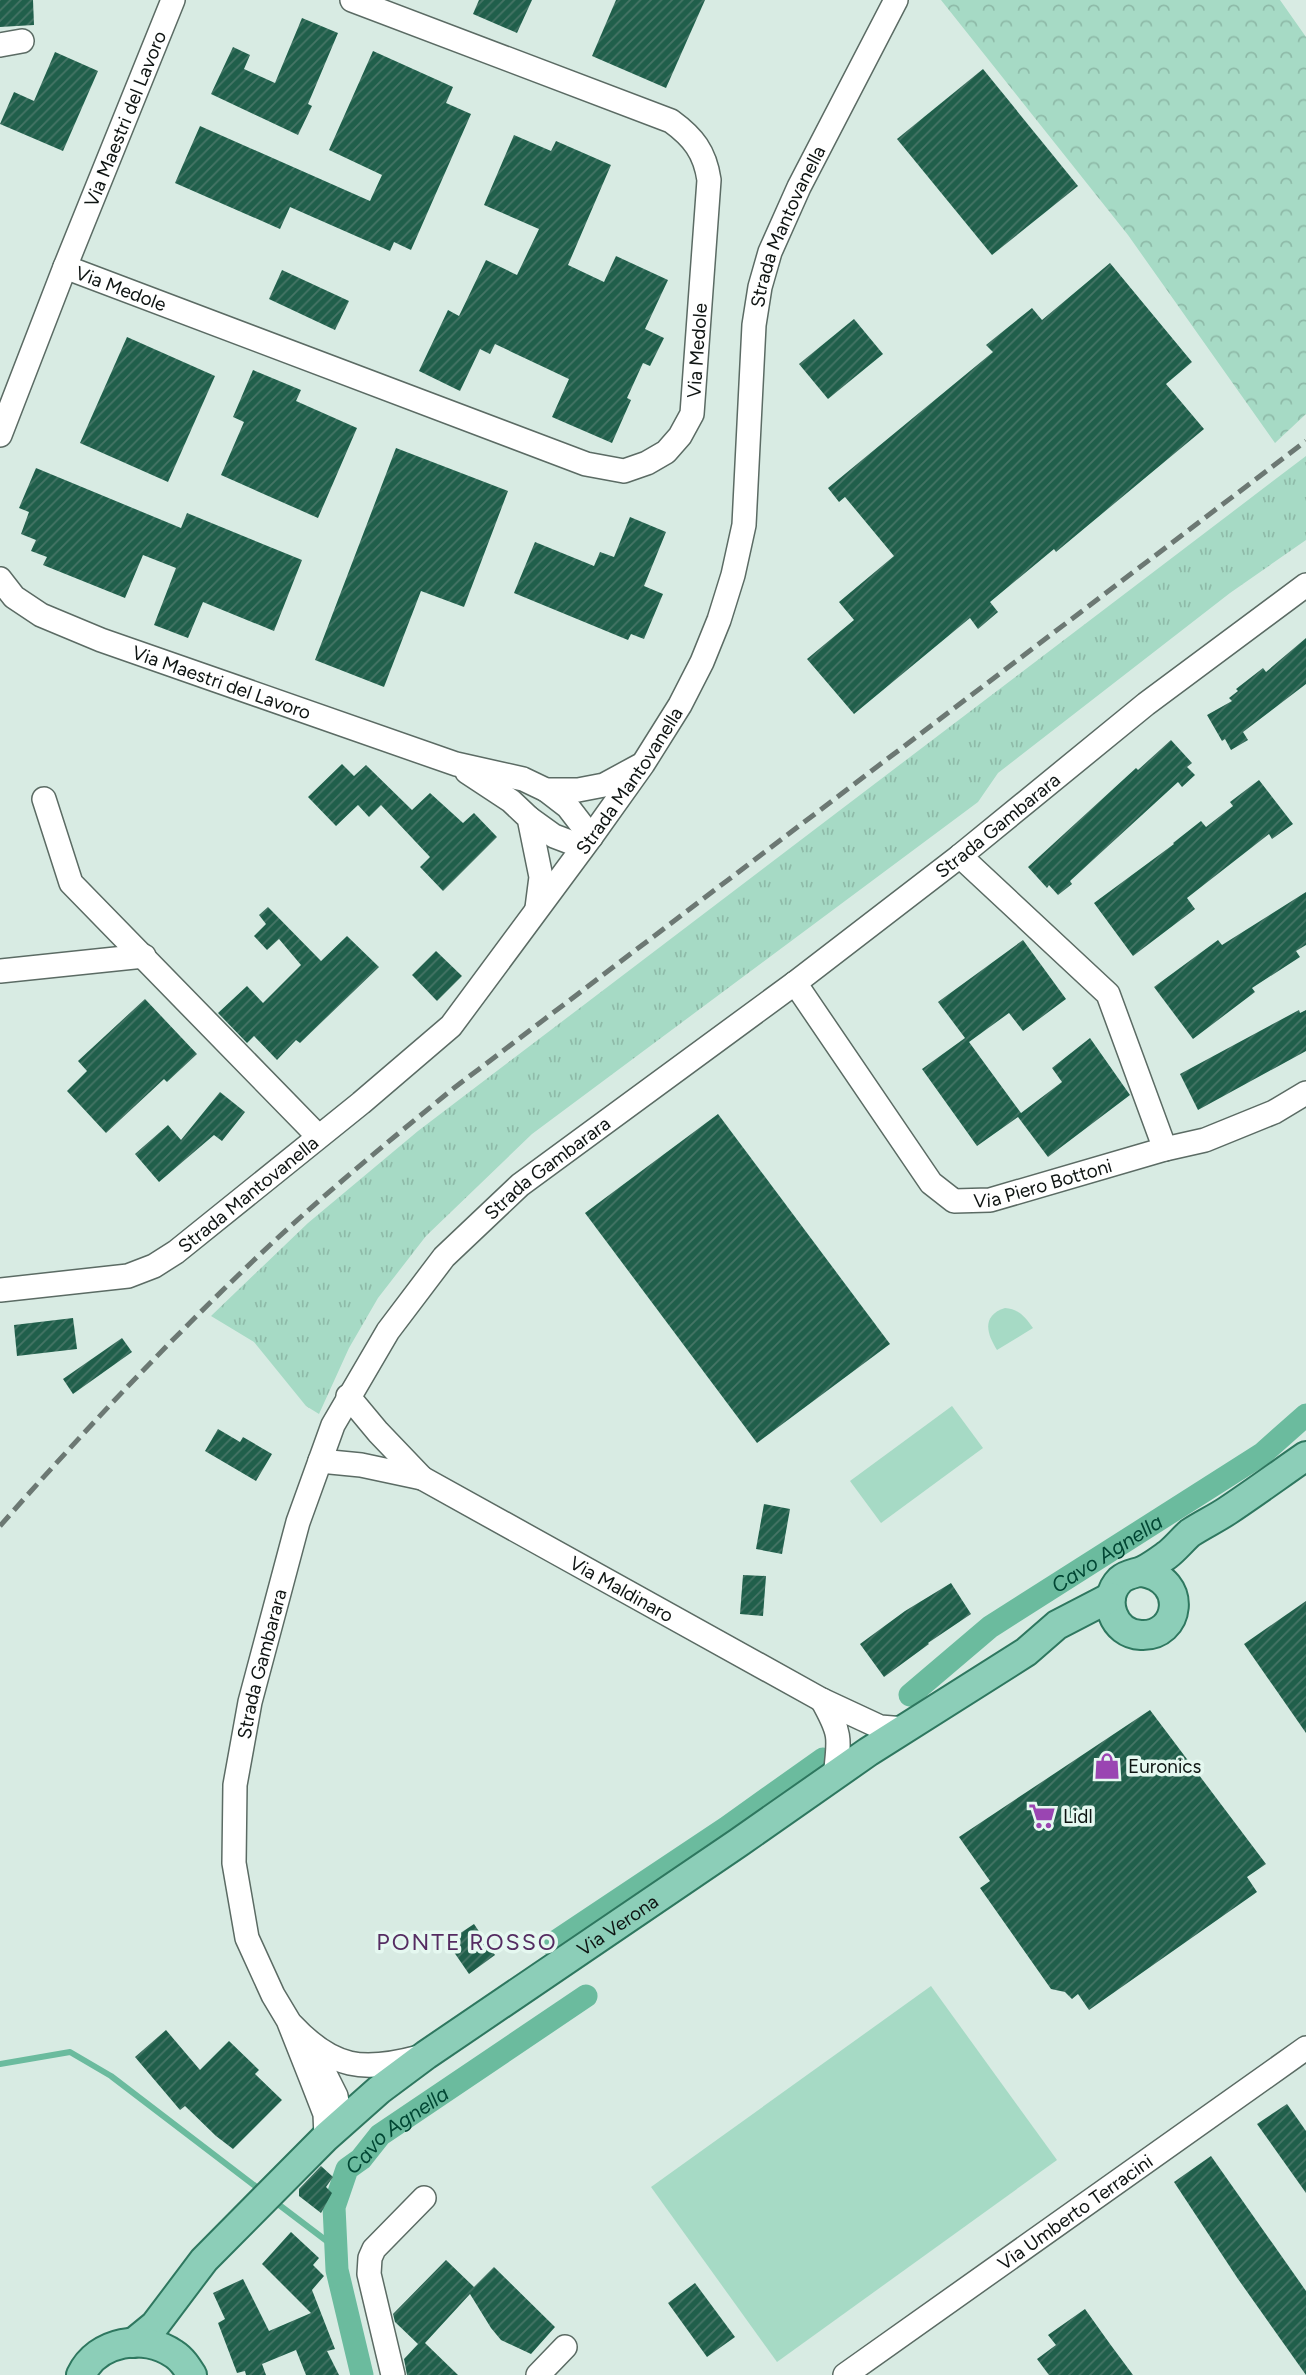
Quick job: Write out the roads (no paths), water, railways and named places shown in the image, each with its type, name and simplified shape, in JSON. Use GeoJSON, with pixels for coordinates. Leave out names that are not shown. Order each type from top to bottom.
{"type":"FeatureCollection","features":[{"type":"Feature","properties":{"kind":"main road","name":"Via Verona"},"geometry":{"type":"LineString","coordinates":[[1026,1652],[1058,1625],[1111,1597],[1125,1576],[1142,1572],[1168,1555],[1191,1532],[1306,1456]]}},
{"type":"Feature","properties":{"kind":"main road","name":"Via Verona"},"geometry":{"type":"LineString","coordinates":[[133,2343],[155,2325],[204,2260],[333,2130],[379,2090],[426,2055],[835,1776],[1026,1652],[1069,1632],[1096,1626],[1120,1627],[1140,1636],[1163,1628],[1171,1618],[1180,1575],[1191,1554],[1225,1512]]}},
{"type":"Feature","properties":{"kind":"main road"},"geometry":{"type":"LineString","coordinates":[[1142,1572],[1153,1573],[1163,1579],[1174,1598]]}},
{"type":"Feature","properties":{"kind":"main road"},"geometry":{"type":"LineString","coordinates":[[1111,1597],[1111,1608],[1120,1627]]}},
{"type":"Feature","properties":{"kind":"main road"},"geometry":{"type":"LineString","coordinates":[[178,2294],[178,2339],[188,2369]]}},
{"type":"Feature","properties":{"kind":"main road"},"geometry":{"type":"LineString","coordinates":[[81,2375],[99,2354],[116,2345],[145,2342],[173,2353],[188,2369]]}},
{"type":"Feature","properties":{"kind":"street","name":"Via Maestri del Lavoro"},"geometry":{"type":"LineString","coordinates":[[0,435],[173,0]]}},
{"type":"Feature","properties":{"kind":"street","name":"Via Medole"},"geometry":{"type":"LineString","coordinates":[[65,267],[586,464],[624,471],[647,463],[666,452],[680,436],[692,414],[709,180],[707,163],[700,148],[687,132],[671,121],[352,0]]}},
{"type":"Feature","properties":{"kind":"street","name":"Strada Mantovanella"},"geometry":{"type":"LineString","coordinates":[[0,1290],[128,1276],[154,1266],[176,1252],[361,1103],[451,1026],[643,764],[680,705],[702,662],[733,575],[744,524],[754,325],[760,287],[770,252],[799,187],[896,0]]}},
{"type":"Feature","properties":{"kind":"street","name":"Via Maestri del Lavoro"},"geometry":{"type":"LineString","coordinates":[[0,579],[14,597],[41,615],[101,640],[456,764]]}},
{"type":"Feature","properties":{"kind":"street","name":"Strada Gambarara"},"geometry":{"type":"LineString","coordinates":[[333,2130],[288,2020],[273,1995],[247,1938],[234,1863],[235,1785],[250,1702],[274,1603],[298,1522],[333,1425],[388,1331],[444,1257],[520,1185],[795,982],[960,856],[1146,704],[1306,585]]}},
{"type":"Feature","properties":{"kind":"street"},"geometry":{"type":"LineString","coordinates":[[456,764],[523,779],[547,790],[568,807],[587,842]]}},
{"type":"Feature","properties":{"kind":"street"},"geometry":{"type":"LineString","coordinates":[[456,764],[511,801],[529,818],[554,835],[587,842]]}},
{"type":"Feature","properties":{"kind":"street"},"geometry":{"type":"LineString","coordinates":[[547,790],[578,790],[604,785],[643,764]]}},
{"type":"Feature","properties":{"kind":"street"},"geometry":{"type":"LineString","coordinates":[[44,799],[71,883],[318,1136]]}},
{"type":"Feature","properties":{"kind":"street"},"geometry":{"type":"LineString","coordinates":[[529,818],[541,877],[537,912]]}},
{"type":"Feature","properties":{"kind":"street"},"geometry":{"type":"LineString","coordinates":[[960,856],[1108,994],[1165,1149]]}},
{"type":"Feature","properties":{"kind":"street"},"geometry":{"type":"LineString","coordinates":[[0,971],[144,956]]}},
{"type":"Feature","properties":{"kind":"street","name":"Via Piero Bottoni"},"geometry":{"type":"LineString","coordinates":[[795,982],[931,1183],[954,1201],[990,1200],[1205,1140],[1274,1112],[1306,1093]]}},
{"type":"Feature","properties":{"kind":"street","name":"Via Maldinaro"},"geometry":{"type":"LineString","coordinates":[[348,1396],[422,1478]]}},
{"type":"Feature","properties":{"kind":"street","name":"Via Maldinaro"},"geometry":{"type":"LineString","coordinates":[[320,1461],[360,1465],[422,1478],[822,1700],[880,1727],[905,1729]]}},
{"type":"Feature","properties":{"kind":"street"},"geometry":{"type":"LineString","coordinates":[[822,1700],[835,1723],[840,1741],[835,1776]]}},
{"type":"Feature","properties":{"kind":"street","name":"Strada Gambarara"},"geometry":{"type":"LineString","coordinates":[[288,2020],[304,2037],[341,2061],[363,2066],[391,2064],[426,2055]]}},
{"type":"Feature","properties":{"kind":"street","name":"Strada Gambarara"},"geometry":{"type":"LineString","coordinates":[[304,2037],[336,2096],[333,2130]]}},
{"type":"Feature","properties":{"kind":"street","name":"Via Umberto Terracini"},"geometry":{"type":"LineString","coordinates":[[845,2375],[1306,2048]]}},
{"type":"Feature","properties":{"kind":"street"},"geometry":{"type":"LineString","coordinates":[[393,2375],[369,2274],[369,2258],[374,2249],[424,2197]]}},
{"type":"Feature","properties":{"kind":"street"},"geometry":{"type":"LineString","coordinates":[[538,2375],[565,2347]]}},
{"type":"Feature","properties":{"kind":"waterway","name":"Cavo Agnella"},"geometry":{"type":"LineString","coordinates":[[910,1695],[990,1627],[1262,1454],[1306,1415]]}},
{"type":"Feature","properties":{"kind":"waterway","name":"Cavo Agnella"},"geometry":{"type":"LineString","coordinates":[[552,1944],[726,1828],[823,1759]]}},
{"type":"Feature","properties":{"kind":"waterway","name":"Cavo Agnella"},"geometry":{"type":"LineString","coordinates":[[362,2375],[337,2270],[334,2207],[347,2169],[361,2159],[380,2135],[586,1996]]}},
{"type":"Feature","properties":{"kind":"waterway"},"geometry":{"type":"LineString","coordinates":[[0,2064],[70,2052],[111,2076],[263,2192]]}},
{"type":"Feature","properties":{"kind":"waterway"},"geometry":{"type":"LineString","coordinates":[[274,2201],[336,2248]]}},
{"type":"Feature","properties":{"kind":"railway"},"geometry":{"type":"LineString","coordinates":[[0,1526],[92,1424],[187,1325],[277,1238],[377,1151],[454,1088],[1306,441]]}},
{"type":"Feature","properties":{"kind":"place","name":"Euronics"},"geometry":{"type":"Point","coordinates":[1107,1766]}},
{"type":"Feature","properties":{"kind":"place","name":"Lidl"},"geometry":{"type":"Point","coordinates":[1042,1816]}},
{"type":"Feature","properties":{"kind":"district","name":"PONTE ROSSO"},"geometry":{"type":"Point","coordinates":[467,1942]}}]}
